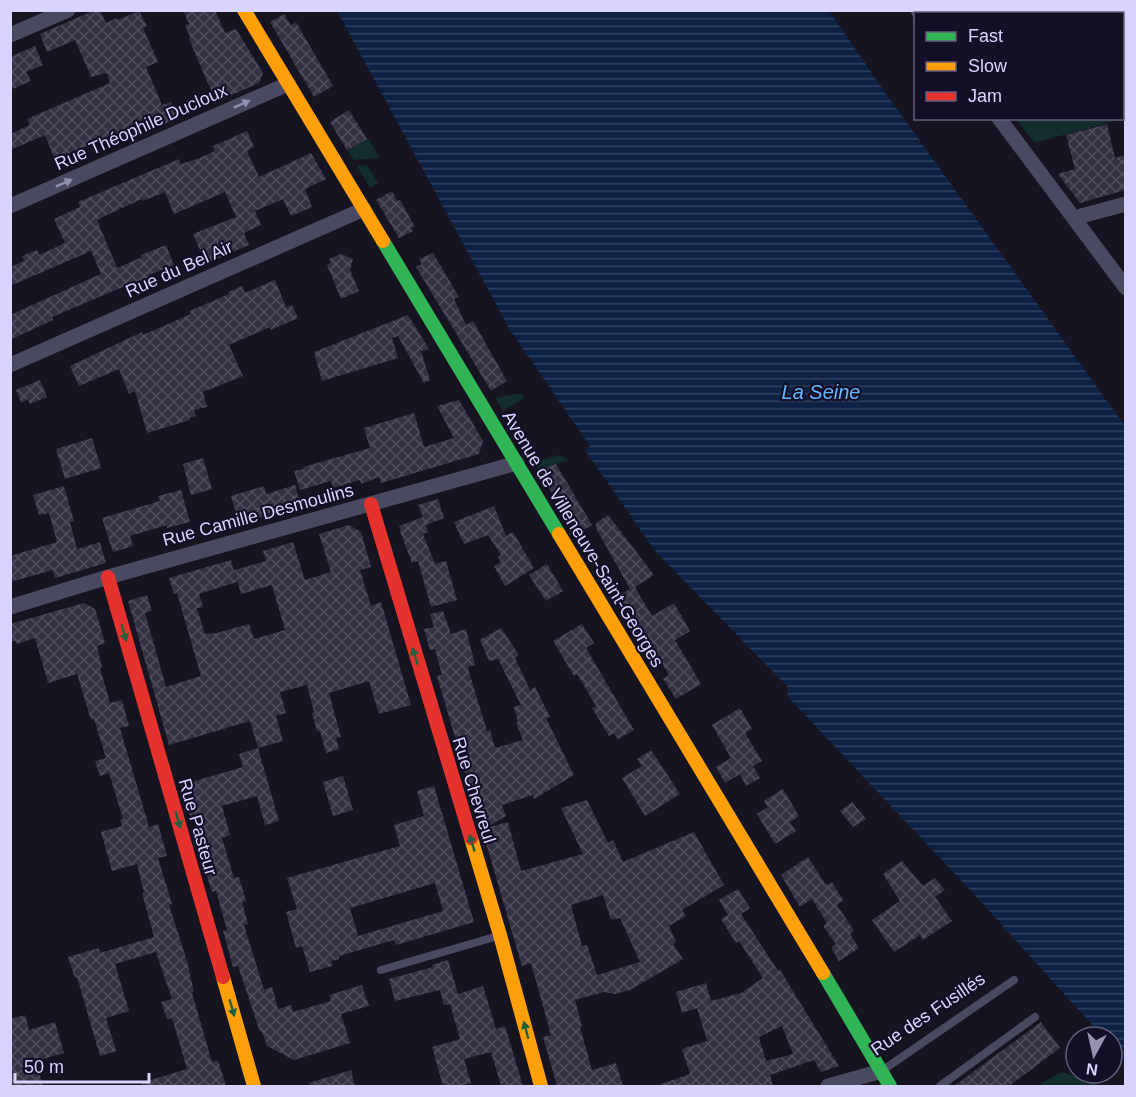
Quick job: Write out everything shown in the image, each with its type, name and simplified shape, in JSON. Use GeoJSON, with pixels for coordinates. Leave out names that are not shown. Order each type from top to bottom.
{"type":"FeatureCollection","features":[{"type":"Feature","properties":{"kind":"main road","name":"Avenue de Villeneuve-Saint-Georges"},"geometry":{"type":"LineString","coordinates":[[244,10],[890,1086]]}},
{"type":"Feature","properties":{"kind":"main road","name":"Rue Chevreul"},"geometry":{"type":"LineString","coordinates":[[371,504],[500,935],[541,1086]]}},
{"type":"Feature","properties":{"kind":"main road","name":"Rue Pasteur"},"geometry":{"type":"LineString","coordinates":[[108,577],[254,1086]]}},
{"type":"Feature","properties":{"kind":"street"},"geometry":{"type":"LineString","coordinates":[[10,35],[68,10]]}},
{"type":"Feature","properties":{"kind":"street","name":"Rue Théophile Ducloux"},"geometry":{"type":"LineString","coordinates":[[10,206],[288,84]]}},
{"type":"Feature","properties":{"kind":"street"},"geometry":{"type":"LineString","coordinates":[[1000,120],[1125,288]]}},
{"type":"Feature","properties":{"kind":"street"},"geometry":{"type":"LineString","coordinates":[[1081,216],[1125,204]]}},
{"type":"Feature","properties":{"kind":"street","name":"Rue du Bel Air"},"geometry":{"type":"LineString","coordinates":[[10,365],[364,208]]}},
{"type":"Feature","properties":{"kind":"street","name":"Rue Camille Desmoulins"},"geometry":{"type":"LineString","coordinates":[[10,607],[108,577],[517,463]]}},
{"type":"Feature","properties":{"kind":"street","name":"Rue des Fusillés"},"geometry":{"type":"LineString","coordinates":[[828,1086],[882,1071]]}},
{"type":"Feature","properties":{"kind":"lane"},"geometry":{"type":"LineString","coordinates":[[381,970],[500,935]]}},
{"type":"Feature","properties":{"kind":"lane","name":"Rue des Fusillés"},"geometry":{"type":"LineString","coordinates":[[882,1071],[1014,980]]}},
{"type":"Feature","properties":{"kind":"lane"},"geometry":{"type":"LineString","coordinates":[[940,1086],[1035,1017]]}},
{"type":"Feature","properties":{"kind":"green space"},"geometry":{"type":"Polygon","coordinates":[[[1125,11],[1125,118],[1124,12],[937,12],[1125,11]]]}},
{"type":"Feature","properties":{"kind":"green space"},"geometry":{"type":"Polygon","coordinates":[[[1017,120],[1118,120],[1035,143],[1017,120]]]}},
{"type":"Feature","properties":{"kind":"green space"},"geometry":{"type":"Polygon","coordinates":[[[368,138],[380,158],[354,160],[347,150],[368,138]]]}},
{"type":"Feature","properties":{"kind":"green space"},"geometry":{"type":"Polygon","coordinates":[[[367,165],[378,183],[370,188],[357,166],[367,165]]]}},
{"type":"Feature","properties":{"kind":"green space"},"geometry":{"type":"Polygon","coordinates":[[[521,393],[525,398],[503,411],[495,398],[521,393]]]}},
{"type":"Feature","properties":{"kind":"green space"},"geometry":{"type":"Polygon","coordinates":[[[558,455],[568,460],[538,470],[535,462],[558,455]]]}},
{"type":"Feature","properties":{"kind":"green space"},"geometry":{"type":"Polygon","coordinates":[[[1061,1072],[1064,1073],[1064,1085],[1099,1086],[1037,1086],[1061,1072]]]}},
{"type":"Feature","properties":{"kind":"water","name":"La Seine"},"geometry":{"type":"Polygon","coordinates":[[[337,11],[829,11],[1125,426],[1125,1062],[1124,1025],[1092,1025],[973,893],[788,697],[787,686],[656,552],[585,450],[590,446],[510,330],[337,11]]]}},
{"type":"Feature","properties":{"kind":"building"},"geometry":{"type":"Polygon","coordinates":[[[95,10],[100,10],[106,23],[139,11],[147,26],[143,28],[158,62],[146,67],[162,105],[171,102],[178,118],[143,134],[141,129],[113,143],[110,136],[55,160],[45,135],[10,150],[10,134],[30,125],[27,119],[110,83],[107,73],[91,77],[75,40],[47,52],[40,34],[95,10]]]}},
{"type":"Feature","properties":{"kind":"building"},"geometry":{"type":"Polygon","coordinates":[[[183,10],[215,10],[225,33],[236,29],[263,73],[259,83],[216,102],[189,39],[191,39],[185,25],[189,24],[183,10]]]}},
{"type":"Feature","properties":{"kind":"building"},"geometry":{"type":"Polygon","coordinates":[[[284,14],[291,25],[296,22],[333,86],[314,97],[270,22],[284,14]]]}},
{"type":"Feature","properties":{"kind":"building"},"geometry":{"type":"Polygon","coordinates":[[[35,46],[43,65],[26,72],[31,81],[10,90],[10,57],[35,46]]]}},
{"type":"Feature","properties":{"kind":"building"},"geometry":{"type":"Polygon","coordinates":[[[349,110],[367,139],[347,150],[330,122],[349,110]]]}},
{"type":"Feature","properties":{"kind":"building"},"geometry":{"type":"Polygon","coordinates":[[[1107,124],[1115,158],[1125,155],[1125,190],[1080,203],[1058,174],[1075,169],[1066,135],[1107,124]]]}},
{"type":"Feature","properties":{"kind":"building"},"geometry":{"type":"Polygon","coordinates":[[[247,131],[254,147],[247,151],[259,177],[311,153],[326,179],[305,189],[312,207],[291,216],[283,199],[255,211],[261,225],[244,233],[249,245],[206,264],[193,234],[236,217],[225,192],[174,214],[165,192],[143,201],[142,199],[97,220],[117,268],[166,245],[174,265],[126,288],[125,286],[52,317],[53,320],[10,340],[10,315],[101,274],[91,251],[10,286],[10,267],[24,261],[22,256],[37,250],[39,255],[65,243],[54,219],[80,207],[78,202],[179,159],[181,164],[197,159],[215,151],[213,146],[247,131]]]}},
{"type":"Feature","properties":{"kind":"building"},"geometry":{"type":"Polygon","coordinates":[[[392,191],[397,201],[400,200],[415,227],[411,228],[413,231],[399,238],[376,200],[392,191]]]}},
{"type":"Feature","properties":{"kind":"building"},"geometry":{"type":"Polygon","coordinates":[[[433,253],[459,297],[454,299],[466,325],[473,321],[507,381],[491,391],[416,267],[422,264],[419,259],[433,253]]]}},
{"type":"Feature","properties":{"kind":"building"},"geometry":{"type":"Polygon","coordinates":[[[341,254],[353,259],[350,270],[359,291],[341,299],[327,265],[331,263],[329,259],[341,254]]]}},
{"type":"Feature","properties":{"kind":"building"},"geometry":{"type":"Polygon","coordinates":[[[275,280],[286,307],[292,305],[298,318],[271,330],[270,327],[229,345],[243,376],[203,392],[207,407],[194,410],[196,416],[189,418],[190,420],[147,433],[135,391],[129,394],[119,369],[79,386],[70,366],[142,332],[143,335],[191,314],[190,311],[242,286],[245,293],[275,280]]]}},
{"type":"Feature","properties":{"kind":"building"},"geometry":{"type":"Polygon","coordinates":[[[408,315],[429,349],[421,351],[430,380],[424,383],[398,336],[392,338],[398,358],[322,381],[314,352],[408,315]]]}},
{"type":"Feature","properties":{"kind":"building"},"geometry":{"type":"Polygon","coordinates":[[[40,380],[47,397],[30,404],[28,399],[21,403],[16,390],[40,380]]]}},
{"type":"Feature","properties":{"kind":"building"},"geometry":{"type":"Polygon","coordinates":[[[459,400],[483,441],[479,454],[381,483],[379,477],[361,484],[360,480],[333,488],[331,481],[300,490],[294,471],[370,448],[364,428],[414,413],[424,447],[454,438],[437,406],[459,400]]]}},
{"type":"Feature","properties":{"kind":"building"},"geometry":{"type":"Polygon","coordinates":[[[92,438],[101,468],[65,479],[56,449],[92,438]]]}},
{"type":"Feature","properties":{"kind":"building"},"geometry":{"type":"Polygon","coordinates":[[[203,458],[212,489],[191,495],[183,464],[203,458]]]}},
{"type":"Feature","properties":{"kind":"building"},"geometry":{"type":"Polygon","coordinates":[[[556,464],[592,525],[577,534],[538,470],[556,464]]]}},
{"type":"Feature","properties":{"kind":"building"},"geometry":{"type":"Polygon","coordinates":[[[295,485],[301,506],[252,520],[250,512],[237,516],[231,496],[264,486],[266,494],[295,485]]]}},
{"type":"Feature","properties":{"kind":"building"},"geometry":{"type":"Polygon","coordinates":[[[64,486],[74,521],[70,522],[77,549],[100,542],[106,563],[55,578],[53,570],[10,582],[10,556],[57,542],[49,513],[39,515],[33,495],[64,486]]]}},
{"type":"Feature","properties":{"kind":"building"},"geometry":{"type":"Polygon","coordinates":[[[181,490],[190,522],[167,528],[167,525],[130,536],[133,546],[113,552],[102,518],[160,501],[158,496],[181,490]]]}},
{"type":"Feature","properties":{"kind":"building"},"geometry":{"type":"Polygon","coordinates":[[[438,499],[444,518],[426,525],[428,532],[423,534],[435,564],[446,561],[457,600],[431,607],[418,561],[412,563],[399,526],[423,517],[418,505],[438,499]]]}},
{"type":"Feature","properties":{"kind":"building"},"geometry":{"type":"Polygon","coordinates":[[[494,506],[506,536],[513,532],[534,568],[505,586],[494,566],[501,562],[498,557],[501,555],[488,535],[464,544],[454,522],[494,506]]]}},
{"type":"Feature","properties":{"kind":"building"},"geometry":{"type":"Polygon","coordinates":[[[608,515],[654,575],[635,587],[652,616],[674,603],[690,631],[675,640],[701,684],[676,699],[663,679],[669,675],[655,652],[649,655],[615,598],[630,589],[596,528],[596,523],[608,515]]]}},
{"type":"Feature","properties":{"kind":"building"},"geometry":{"type":"Polygon","coordinates":[[[349,525],[361,532],[371,567],[360,570],[371,606],[381,602],[411,705],[379,714],[369,681],[329,693],[341,737],[336,738],[339,749],[326,753],[320,731],[317,731],[307,685],[280,692],[286,713],[276,716],[283,741],[258,748],[250,721],[169,745],[128,601],[147,595],[152,611],[145,613],[166,687],[201,676],[177,593],[174,594],[169,578],[231,560],[237,582],[199,594],[203,607],[197,608],[205,634],[249,624],[254,639],[285,630],[272,585],[241,594],[234,570],[266,561],[263,551],[293,542],[305,580],[331,572],[319,534],[349,525]]]}},
{"type":"Feature","properties":{"kind":"building"},"geometry":{"type":"Polygon","coordinates":[[[547,564],[563,591],[546,601],[529,575],[547,564]]]}},
{"type":"Feature","properties":{"kind":"building"},"geometry":{"type":"Polygon","coordinates":[[[84,603],[95,609],[105,643],[97,646],[102,667],[100,668],[110,703],[122,700],[129,726],[120,728],[149,827],[158,824],[167,856],[158,858],[172,904],[169,905],[187,961],[194,992],[192,993],[212,1062],[218,1060],[226,1086],[142,1086],[141,1083],[187,1069],[172,1018],[167,1019],[161,1002],[172,999],[156,952],[115,964],[129,1011],[106,1018],[116,1051],[100,1056],[77,977],[75,978],[68,957],[99,948],[100,953],[154,937],[137,864],[112,871],[101,832],[122,826],[120,820],[123,819],[109,773],[100,776],[95,761],[106,758],[77,674],[48,683],[35,638],[17,644],[16,641],[10,642],[10,624],[84,603]]]}},
{"type":"Feature","properties":{"kind":"building"},"geometry":{"type":"Polygon","coordinates":[[[443,611],[451,634],[466,629],[475,665],[468,667],[469,672],[487,731],[490,730],[495,748],[523,740],[516,723],[518,722],[514,707],[521,705],[498,659],[489,661],[480,640],[501,628],[519,655],[515,658],[530,690],[535,687],[550,717],[546,718],[574,775],[534,799],[533,795],[502,805],[506,816],[486,828],[508,822],[521,871],[583,854],[561,808],[587,800],[608,843],[613,840],[623,862],[694,832],[724,885],[682,910],[686,916],[669,926],[676,942],[673,944],[683,959],[630,990],[615,994],[604,992],[575,1000],[592,1070],[616,1063],[623,1086],[557,1086],[543,1037],[551,1035],[531,963],[522,966],[437,676],[442,675],[435,649],[430,650],[424,629],[434,627],[430,614],[443,611]],[[603,895],[571,905],[582,946],[587,945],[597,975],[640,962],[620,918],[611,920],[603,895]]]}},
{"type":"Feature","properties":{"kind":"building"},"geometry":{"type":"Polygon","coordinates":[[[582,624],[594,643],[586,648],[634,730],[618,739],[614,733],[609,736],[592,708],[596,706],[577,674],[574,676],[553,641],[582,624]]]}},
{"type":"Feature","properties":{"kind":"building"},"geometry":{"type":"Polygon","coordinates":[[[740,708],[752,729],[745,733],[762,761],[753,766],[760,778],[746,786],[740,774],[725,783],[716,767],[731,758],[712,725],[740,708]]]}},
{"type":"Feature","properties":{"kind":"building"},"geometry":{"type":"Polygon","coordinates":[[[258,748],[279,821],[265,825],[257,796],[222,806],[230,835],[222,838],[234,878],[239,877],[246,901],[242,902],[248,924],[244,925],[264,990],[272,987],[278,1009],[291,1005],[293,1012],[331,1001],[329,995],[362,985],[369,1006],[341,1014],[350,1043],[294,1060],[267,1046],[260,1032],[238,966],[233,967],[223,931],[227,930],[216,891],[212,892],[205,870],[210,869],[195,814],[190,816],[181,785],[243,767],[239,754],[258,748]]]}},
{"type":"Feature","properties":{"kind":"building"},"geometry":{"type":"Polygon","coordinates":[[[651,750],[680,794],[645,816],[622,778],[642,766],[637,759],[651,750]]]}},
{"type":"Feature","properties":{"kind":"building"},"geometry":{"type":"Polygon","coordinates":[[[343,776],[353,810],[333,816],[323,782],[343,776]]]}},
{"type":"Feature","properties":{"kind":"building"},"geometry":{"type":"Polygon","coordinates":[[[434,786],[474,922],[396,945],[394,940],[339,956],[339,959],[331,961],[332,966],[310,972],[302,946],[296,948],[286,912],[297,909],[287,878],[400,846],[394,825],[424,816],[417,791],[434,786]],[[435,883],[350,908],[358,936],[443,911],[435,883]]]}},
{"type":"Feature","properties":{"kind":"building"},"geometry":{"type":"Polygon","coordinates":[[[783,789],[799,816],[790,822],[796,831],[775,844],[757,814],[768,807],[764,801],[783,789]]]}},
{"type":"Feature","properties":{"kind":"building"},"geometry":{"type":"Polygon","coordinates":[[[852,802],[866,819],[853,827],[840,811],[852,802]]]}},
{"type":"Feature","properties":{"kind":"building"},"geometry":{"type":"Polygon","coordinates":[[[808,857],[826,885],[832,882],[843,900],[837,905],[854,931],[850,934],[859,948],[839,961],[831,947],[836,944],[823,926],[827,923],[812,899],[800,907],[781,875],[808,857]]]}},
{"type":"Feature","properties":{"kind":"building"},"geometry":{"type":"Polygon","coordinates":[[[902,861],[923,886],[935,878],[945,890],[935,897],[952,921],[923,940],[920,935],[894,952],[872,920],[900,901],[883,874],[902,861]]]}},
{"type":"Feature","properties":{"kind":"building"},"geometry":{"type":"Polygon","coordinates":[[[738,889],[750,908],[741,914],[778,971],[780,970],[839,1066],[821,1072],[814,1060],[770,1075],[773,1086],[661,1086],[661,1084],[690,1074],[682,1049],[707,1041],[697,1008],[682,1013],[676,992],[706,983],[711,1001],[741,993],[763,978],[739,941],[736,943],[721,919],[728,915],[719,900],[738,889]],[[782,1026],[759,1037],[766,1061],[793,1054],[782,1026]]]}},
{"type":"Feature","properties":{"kind":"building"},"geometry":{"type":"Polygon","coordinates":[[[448,960],[458,994],[483,986],[496,1029],[505,1026],[523,1086],[501,1086],[491,1052],[464,1059],[471,1083],[443,1086],[432,1047],[460,1039],[450,1004],[444,1005],[440,990],[395,1001],[389,979],[433,967],[432,965],[448,960]]]}},
{"type":"Feature","properties":{"kind":"building"},"geometry":{"type":"Polygon","coordinates":[[[25,1015],[29,1030],[55,1022],[64,1053],[36,1061],[43,1086],[10,1086],[10,1019],[25,1015]]]}},
{"type":"Feature","properties":{"kind":"building"},"geometry":{"type":"Polygon","coordinates":[[[1041,1022],[1060,1048],[1009,1086],[954,1086],[1041,1022]]]}},
{"type":"Feature","properties":{"kind":"building"},"geometry":{"type":"Polygon","coordinates":[[[351,1070],[355,1086],[310,1086],[309,1083],[351,1070]]]}},
{"type":"Feature","properties":{"kind":"traffic: fast"},"geometry":{"type":"LineString","coordinates":[[383,241],[559,534]]}},
{"type":"Feature","properties":{"kind":"traffic: fast"},"geometry":{"type":"LineString","coordinates":[[823,973],[890,1086]]}},
{"type":"Feature","properties":{"kind":"traffic: slow"},"geometry":{"type":"LineString","coordinates":[[244,10],[383,241]]}},
{"type":"Feature","properties":{"kind":"traffic: slow"},"geometry":{"type":"LineString","coordinates":[[559,534],[823,973]]}},
{"type":"Feature","properties":{"kind":"traffic: slow"},"geometry":{"type":"LineString","coordinates":[[471,838],[541,1086]]}},
{"type":"Feature","properties":{"kind":"traffic: slow"},"geometry":{"type":"LineString","coordinates":[[223,977],[254,1086]]}},
{"type":"Feature","properties":{"kind":"traffic: jam"},"geometry":{"type":"LineString","coordinates":[[371,504],[471,838]]}},
{"type":"Feature","properties":{"kind":"traffic: jam"},"geometry":{"type":"LineString","coordinates":[[108,577],[223,977]]}}]}
